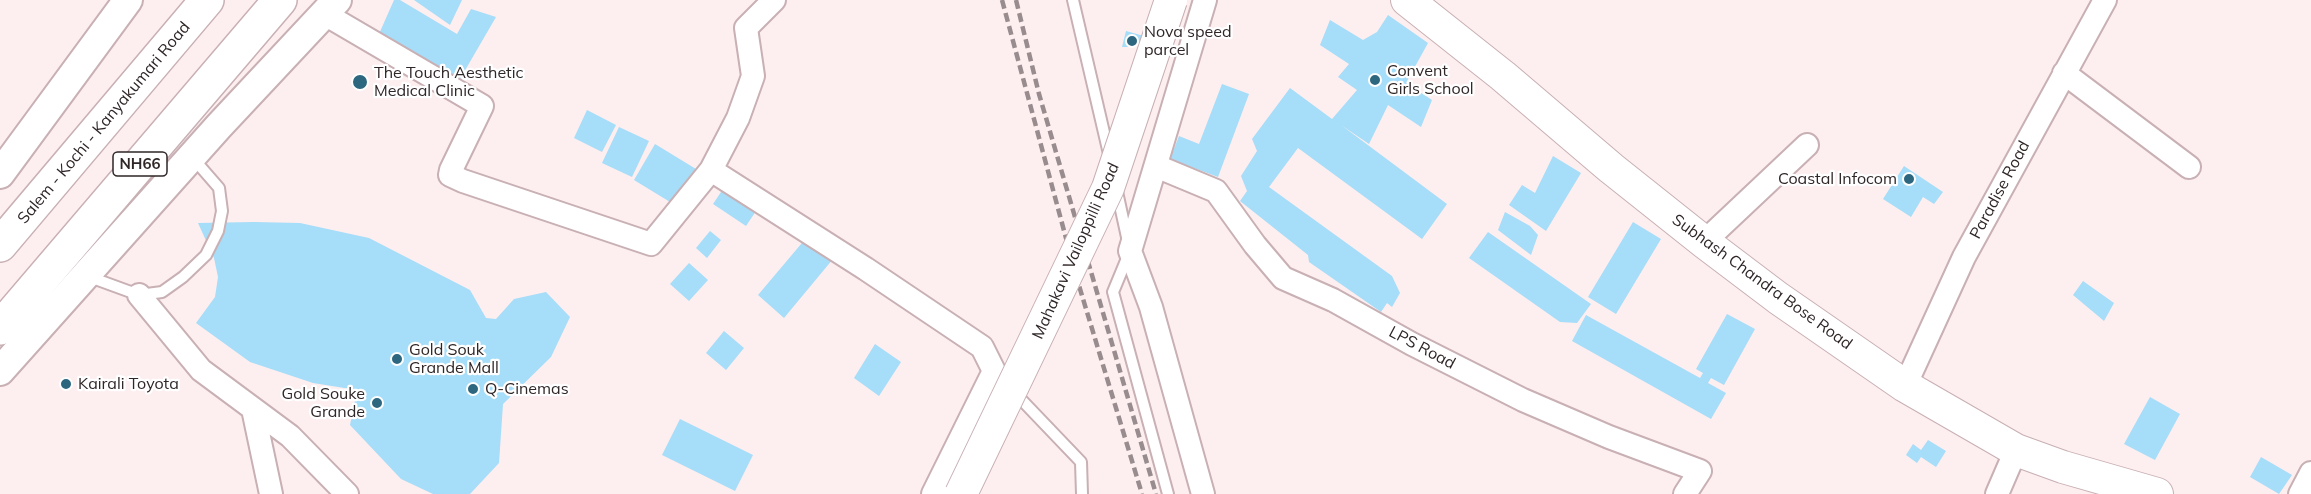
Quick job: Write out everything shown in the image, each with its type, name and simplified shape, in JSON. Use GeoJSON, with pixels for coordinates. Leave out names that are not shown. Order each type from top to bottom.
{"type":"FeatureCollection","features":[{"type":"Feature","properties":{"kind":"highway","name":"Salem - Kochi - Kanyakumari Road"},"geometry":{"type":"LineString","coordinates":[[0,246],[207,0]]}},
{"type":"Feature","properties":{"kind":"highway","name":"NH66"},"geometry":{"type":"LineString","coordinates":[[0,328],[280,0]]}},
{"type":"Feature","properties":{"kind":"main road","name":"Mahakavi Vailoppilli Road"},"geometry":{"type":"LineString","coordinates":[[961,494],[1025,365],[1108,188],[1171,0]]}},
{"type":"Feature","properties":{"kind":"main road","name":"Subhash Chandra Bose Road"},"geometry":{"type":"LineString","coordinates":[[1407,0],[1704,242],[1778,298],[1905,386],[2016,450],[2063,467],[2157,494]]}},
{"type":"Feature","properties":{"kind":"street"},"geometry":{"type":"LineString","coordinates":[[0,174],[128,0]]}},
{"type":"Feature","properties":{"kind":"street"},"geometry":{"type":"LineString","coordinates":[[0,371],[191,156],[330,6],[482,106],[450,175],[651,244],[711,170],[738,118],[753,76],[746,28],[774,0]]}},
{"type":"Feature","properties":{"kind":"street"},"geometry":{"type":"LineString","coordinates":[[1203,494],[1151,307],[1130,251],[1204,0]]}},
{"type":"Feature","properties":{"kind":"street","name":"Paradise Road"},"geometry":{"type":"LineString","coordinates":[[1905,386],[1964,257],[2105,0]]}},
{"type":"Feature","properties":{"kind":"street"},"geometry":{"type":"LineString","coordinates":[[2064,73],[2189,167]]}},
{"type":"Feature","properties":{"kind":"street"},"geometry":{"type":"LineString","coordinates":[[1704,242],[1807,145]]}},
{"type":"Feature","properties":{"kind":"street","name":"LPS Road"},"geometry":{"type":"LineString","coordinates":[[1156,166],[1216,191],[1283,278],[1333,300],[1412,344],[1523,400],[1609,437],[1700,471],[1685,494]]}},
{"type":"Feature","properties":{"kind":"street"},"geometry":{"type":"LineString","coordinates":[[711,170],[866,269],[982,347],[994,371],[933,494]]}},
{"type":"Feature","properties":{"kind":"street"},"geometry":{"type":"LineString","coordinates":[[139,295],[201,370],[290,436],[347,494]]}},
{"type":"Feature","properties":{"kind":"street"},"geometry":{"type":"LineString","coordinates":[[252,409],[271,494]]}},
{"type":"Feature","properties":{"kind":"street"},"geometry":{"type":"LineString","coordinates":[[1997,494],[2016,450]]}},
{"type":"Feature","properties":{"kind":"street"},"geometry":{"type":"LineString","coordinates":[[2300,494],[2311,473]]}},
{"type":"Feature","properties":{"kind":"lane"},"geometry":{"type":"LineString","coordinates":[[1073,0],[1096,93],[1130,251],[1113,292],[1168,494]]}},
{"type":"Feature","properties":{"kind":"lane"},"geometry":{"type":"LineString","coordinates":[[84,275],[139,295],[162,292],[183,277],[206,255],[218,231],[222,210],[219,188],[191,156]]}},
{"type":"Feature","properties":{"kind":"lane"},"geometry":{"type":"LineString","coordinates":[[994,371],[1081,462],[1082,494]]}},
{"type":"Feature","properties":{"kind":"building"},"geometry":{"type":"Polygon","coordinates":[[[394,0],[400,0],[457,34],[471,9],[496,17],[460,79],[379,34],[394,0]]]}},
{"type":"Feature","properties":{"kind":"building"},"geometry":{"type":"Polygon","coordinates":[[[414,0],[462,0],[450,25],[414,0]]]}},
{"type":"Feature","properties":{"kind":"building"},"geometry":{"type":"Polygon","coordinates":[[[1388,15],[1428,43],[1406,83],[1432,100],[1421,127],[1388,105],[1369,144],[1341,125],[1447,204],[1422,239],[1298,148],[1269,187],[1392,276],[1400,293],[1392,307],[1387,303],[1381,312],[1309,262],[1308,255],[1240,201],[1247,191],[1241,176],[1257,151],[1252,139],[1290,88],[1332,119],[1357,90],[1338,77],[1349,64],[1320,45],[1330,20],[1363,40],[1377,32],[1388,15]]]}},
{"type":"Feature","properties":{"kind":"building","name":"Nova speed parcel"},"geometry":{"type":"Polygon","coordinates":[[[1126,31],[1144,36],[1135,47],[1122,47],[1126,31]]]}},
{"type":"Feature","properties":{"kind":"building"},"geometry":{"type":"Polygon","coordinates":[[[1222,84],[1249,94],[1218,177],[1170,159],[1179,136],[1199,144],[1222,84]]]}},
{"type":"Feature","properties":{"kind":"building"},"geometry":{"type":"Polygon","coordinates":[[[587,110],[616,125],[602,152],[574,138],[587,110]]]}},
{"type":"Feature","properties":{"kind":"building"},"geometry":{"type":"Polygon","coordinates":[[[619,127],[649,141],[632,177],[602,163],[619,127]]]}},
{"type":"Feature","properties":{"kind":"building"},"geometry":{"type":"Polygon","coordinates":[[[655,144],[696,169],[675,205],[634,180],[655,144]]]}},
{"type":"Feature","properties":{"kind":"building"},"geometry":{"type":"Polygon","coordinates":[[[1553,156],[1581,173],[1546,231],[1509,205],[1522,185],[1535,193],[1553,156]]]}},
{"type":"Feature","properties":{"kind":"building","name":"Coastal Infocom"},"geometry":{"type":"Polygon","coordinates":[[[1904,166],[1943,192],[1934,204],[1923,197],[1911,217],[1883,199],[1904,166]]]}},
{"type":"Feature","properties":{"kind":"building"},"geometry":{"type":"Polygon","coordinates":[[[723,189],[756,211],[746,226],[713,204],[723,189]]]}},
{"type":"Feature","properties":{"kind":"building"},"geometry":{"type":"Polygon","coordinates":[[[1505,212],[1530,226],[1538,235],[1531,255],[1498,230],[1505,212]]]}},
{"type":"Feature","properties":{"kind":"building"},"geometry":{"type":"Polygon","coordinates":[[[1633,222],[1661,239],[1616,314],[1588,297],[1633,222]]]}},
{"type":"Feature","properties":{"kind":"building","name":"Gold Souk Grande Mall"},"geometry":{"type":"Polygon","coordinates":[[[198,223],[300,223],[369,238],[470,290],[486,318],[496,319],[514,299],[546,292],[570,317],[551,357],[503,404],[499,463],[470,494],[433,494],[401,479],[350,425],[357,390],[313,383],[250,362],[196,323],[215,297],[218,277],[214,258],[198,223]]]}},
{"type":"Feature","properties":{"kind":"building"},"geometry":{"type":"Polygon","coordinates":[[[710,231],[721,240],[707,258],[696,248],[710,231]]]}},
{"type":"Feature","properties":{"kind":"building"},"geometry":{"type":"Polygon","coordinates":[[[1488,232],[1591,304],[1577,323],[1560,322],[1469,258],[1488,232]]]}},
{"type":"Feature","properties":{"kind":"building"},"geometry":{"type":"Polygon","coordinates":[[[807,237],[833,259],[784,318],[758,295],[807,237]]]}},
{"type":"Feature","properties":{"kind":"building"},"geometry":{"type":"Polygon","coordinates":[[[689,263],[708,280],[689,301],[670,284],[689,263]]]}},
{"type":"Feature","properties":{"kind":"building"},"geometry":{"type":"Polygon","coordinates":[[[2083,281],[2114,303],[2104,321],[2073,295],[2083,281]]]}},
{"type":"Feature","properties":{"kind":"building"},"geometry":{"type":"Polygon","coordinates":[[[1727,314],[1755,329],[1724,385],[1711,378],[1708,383],[1726,393],[1711,419],[1572,341],[1586,315],[1700,378],[1703,373],[1696,369],[1727,314]]]}},
{"type":"Feature","properties":{"kind":"building"},"geometry":{"type":"Polygon","coordinates":[[[724,331],[744,348],[726,370],[706,353],[724,331]]]}},
{"type":"Feature","properties":{"kind":"building"},"geometry":{"type":"Polygon","coordinates":[[[875,344],[901,362],[879,396],[854,378],[875,344]]]}},
{"type":"Feature","properties":{"kind":"building"},"geometry":{"type":"Polygon","coordinates":[[[2150,397],[2180,414],[2155,460],[2124,444],[2150,397]]]}},
{"type":"Feature","properties":{"kind":"building"},"geometry":{"type":"Polygon","coordinates":[[[680,419],[753,455],[735,491],[662,455],[680,419]]]}},
{"type":"Feature","properties":{"kind":"building"},"geometry":{"type":"Polygon","coordinates":[[[1928,440],[1946,451],[1936,467],[1921,457],[1917,463],[1906,455],[1913,444],[1921,450],[1928,440]]]}},
{"type":"Feature","properties":{"kind":"building"},"geometry":{"type":"Polygon","coordinates":[[[2261,457],[2292,475],[2279,494],[2250,477],[2261,457]]]}},
{"type":"Feature","properties":{"kind":"railway"},"geometry":{"type":"LineString","coordinates":[[1002,0],[1077,279],[1142,494]]}},
{"type":"Feature","properties":{"kind":"railway"},"geometry":{"type":"LineString","coordinates":[[1016,0],[1039,94],[1156,494]]}},
{"type":"Feature","properties":{"kind":"place","name":"Nova speed parcel"},"geometry":{"type":"Point","coordinates":[1132,41]}},
{"type":"Feature","properties":{"kind":"place","name":"Convent Girls School"},"geometry":{"type":"Point","coordinates":[1375,80]}},
{"type":"Feature","properties":{"kind":"place","name":"The Touch Aesthetic Medical Clinic"},"geometry":{"type":"Point","coordinates":[360,82]}},
{"type":"Feature","properties":{"kind":"place","name":"Coastal Infocom"},"geometry":{"type":"Point","coordinates":[1909,179]}},
{"type":"Feature","properties":{"kind":"place","name":"Gold Souk Grande Mall"},"geometry":{"type":"Point","coordinates":[397,359]}},
{"type":"Feature","properties":{"kind":"place","name":"Kairali Toyota"},"geometry":{"type":"Point","coordinates":[66,384]}},
{"type":"Feature","properties":{"kind":"place","name":"Q-Cinemas"},"geometry":{"type":"Point","coordinates":[473,389]}},
{"type":"Feature","properties":{"kind":"place","name":"Gold Souke Grande"},"geometry":{"type":"Point","coordinates":[377,403]}}]}
